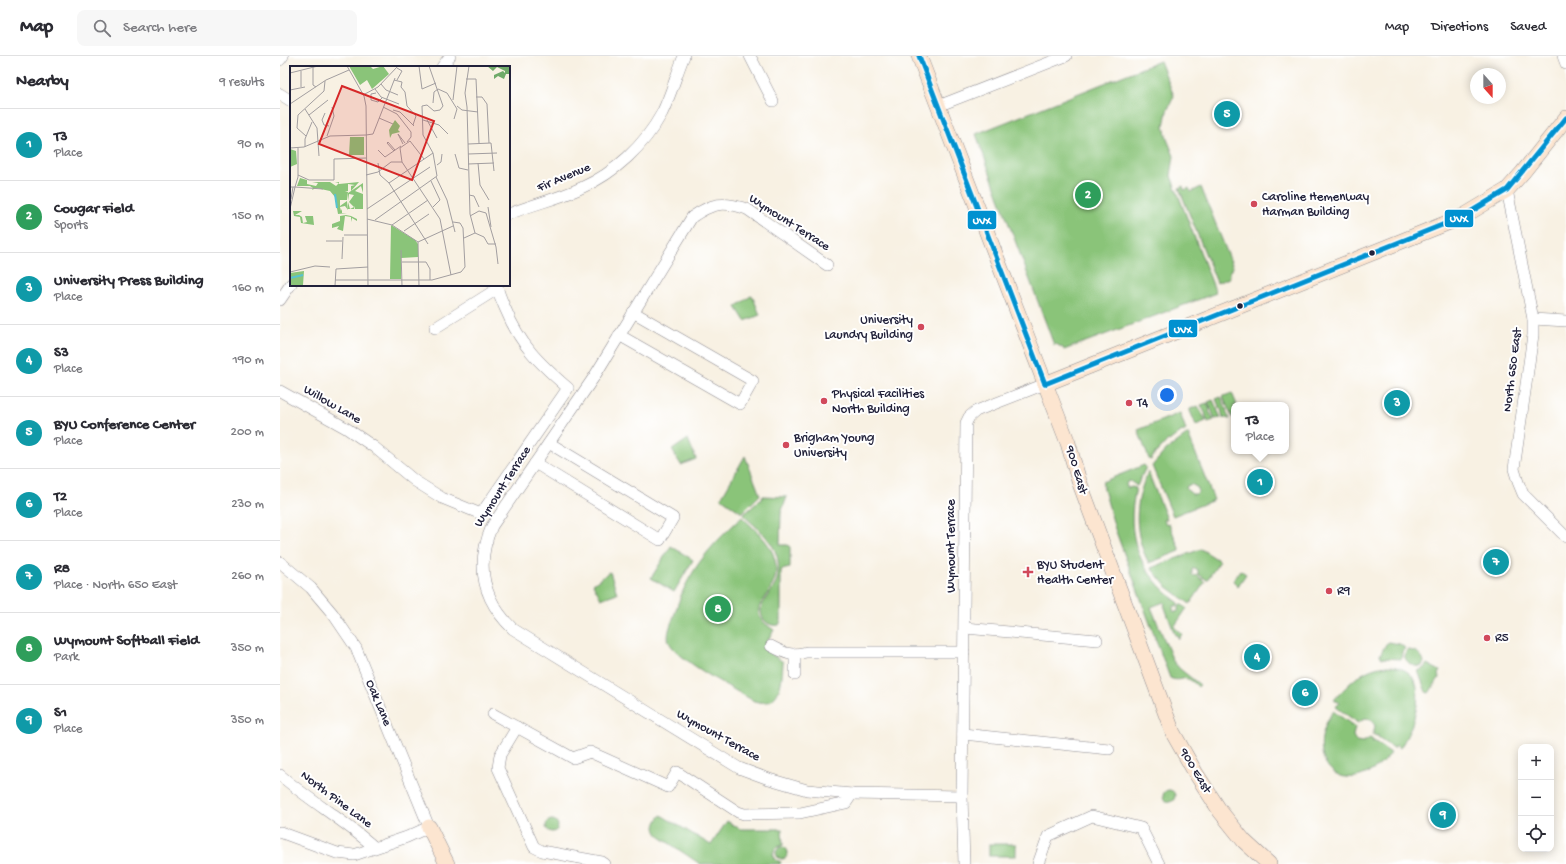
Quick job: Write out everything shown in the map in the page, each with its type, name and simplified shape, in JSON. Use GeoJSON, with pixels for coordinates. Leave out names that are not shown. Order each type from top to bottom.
{"type":"FeatureCollection","features":[{"type":"Feature","properties":{"kind":"main road","name":"900 East"},"geometry":{"type":"LineString","coordinates":[[919,56],[1068,443],[1079,481],[1116,583],[1174,733],[1194,772],[1220,811],[1261,861]]}},
{"type":"Feature","properties":{"kind":"main road"},"geometry":{"type":"LineString","coordinates":[[1045,384],[1444,224],[1479,207],[1507,190],[1566,118]]}},
{"type":"Feature","properties":{"kind":"main road","name":"Oak Lane"},"geometry":{"type":"LineString","coordinates":[[429,827],[447,864]]}},
{"type":"Feature","properties":{"kind":"street"},"geometry":{"type":"LineString","coordinates":[[280,60],[283,56]]}},
{"type":"Feature","properties":{"kind":"street"},"geometry":{"type":"LineString","coordinates":[[443,66],[450,56]]}},
{"type":"Feature","properties":{"kind":"street","name":"Fir Avenue"},"geometry":{"type":"LineString","coordinates":[[510,214],[582,188],[613,169],[631,154],[653,128],[662,112],[684,56]]}},
{"type":"Feature","properties":{"kind":"street"},"geometry":{"type":"LineString","coordinates":[[750,56],[773,101]]}},
{"type":"Feature","properties":{"kind":"street"},"geometry":{"type":"LineString","coordinates":[[938,106],[1066,56]]}},
{"type":"Feature","properties":{"kind":"street"},"geometry":{"type":"LineString","coordinates":[[1563,56],[1566,64]]}},
{"type":"Feature","properties":{"kind":"street"},"geometry":{"type":"LineString","coordinates":[[280,94],[290,100]]}},
{"type":"Feature","properties":{"kind":"street","name":"North 650 East"},"geometry":{"type":"LineString","coordinates":[[1507,190],[1533,319],[1533,335],[1514,470],[1524,494],[1566,537]]}},
{"type":"Feature","properties":{"kind":"street","name":"Wymount Terrace"},"geometry":{"type":"LineString","coordinates":[[827,265],[747,209],[732,204],[719,204],[706,207],[692,217],[594,377],[492,526],[483,552],[483,572],[488,593],[494,607],[513,629],[739,768],[769,779],[807,790],[852,794],[962,796]]}},
{"type":"Feature","properties":{"kind":"street"},"geometry":{"type":"LineString","coordinates":[[280,300],[290,285]]}},
{"type":"Feature","properties":{"kind":"street"},"geometry":{"type":"LineString","coordinates":[[435,328],[497,287]]}},
{"type":"Feature","properties":{"kind":"street","name":"Willow Lane"},"geometry":{"type":"LineString","coordinates":[[280,391],[346,428],[369,443],[416,482],[442,498],[481,514],[568,388],[540,363],[520,339],[512,324],[497,287]]}},
{"type":"Feature","properties":{"kind":"street"},"geometry":{"type":"LineString","coordinates":[[619,335],[740,404],[754,381],[633,312]]}},
{"type":"Feature","properties":{"kind":"street"},"geometry":{"type":"LineString","coordinates":[[1533,319],[1566,321]]}},
{"type":"Feature","properties":{"kind":"street","name":"Wymount Terrace"},"geometry":{"type":"LineString","coordinates":[[964,864],[962,796],[966,432],[969,417],[976,411],[1045,384]]}},
{"type":"Feature","properties":{"kind":"street"},"geometry":{"type":"LineString","coordinates":[[535,463],[660,540],[673,518],[549,442]]}},
{"type":"Feature","properties":{"kind":"street","name":"Oak Lane"},"geometry":{"type":"LineString","coordinates":[[280,562],[311,588],[333,614],[356,648],[429,827]]}},
{"type":"Feature","properties":{"kind":"street"},"geometry":{"type":"LineString","coordinates":[[964,628],[1097,640]]}},
{"type":"Feature","properties":{"kind":"street"},"geometry":{"type":"LineString","coordinates":[[771,646],[785,654],[807,652],[964,652]]}},
{"type":"Feature","properties":{"kind":"street"},"geometry":{"type":"LineString","coordinates":[[795,675],[796,654]]}},
{"type":"Feature","properties":{"kind":"street"},"geometry":{"type":"LineString","coordinates":[[493,714],[573,758],[590,752],[668,787],[677,772],[738,812],[744,814],[800,813],[846,803],[852,794]]}},
{"type":"Feature","properties":{"kind":"street"},"geometry":{"type":"LineString","coordinates":[[517,727],[500,755],[498,768],[534,847],[542,851],[602,862],[605,864]]}},
{"type":"Feature","properties":{"kind":"street"},"geometry":{"type":"LineString","coordinates":[[963,734],[1108,749]]}},
{"type":"Feature","properties":{"kind":"street","name":"North Pine Lane"},"geometry":{"type":"LineString","coordinates":[[280,775],[316,804],[359,833],[374,847]]}},
{"type":"Feature","properties":{"kind":"street"},"geometry":{"type":"LineString","coordinates":[[1038,864],[1048,836],[1092,816],[1141,828],[1159,864]]}},
{"type":"Feature","properties":{"kind":"street"},"geometry":{"type":"LineString","coordinates":[[280,832],[337,854],[354,855],[407,837],[429,827]]}},
{"type":"Feature","properties":{"kind":"green space"},"geometry":{"type":"Polygon","coordinates":[[[1160,61],[1174,96],[1167,111],[1164,126],[1167,139],[1174,156],[1171,176],[1216,293],[1064,350],[1056,344],[1054,345],[976,134],[1160,61]]]}},
{"type":"Feature","properties":{"kind":"green space"},"geometry":{"type":"Polygon","coordinates":[[[1183,186],[1184,190],[1189,188],[1191,192],[1201,187],[1233,267],[1229,278],[1217,283],[1179,188],[1183,186]]]}},
{"type":"Feature","properties":{"kind":"green space"},"geometry":{"type":"Polygon","coordinates":[[[752,295],[760,315],[745,321],[736,307],[752,295]]]}},
{"type":"Feature","properties":{"kind":"green space"},"geometry":{"type":"Polygon","coordinates":[[[1232,393],[1236,402],[1231,402],[1231,415],[1223,397],[1232,393]]]}},
{"type":"Feature","properties":{"kind":"green space"},"geometry":{"type":"Polygon","coordinates":[[[1221,397],[1230,419],[1223,418],[1221,409],[1216,399],[1221,397]]]}},
{"type":"Feature","properties":{"kind":"green space"},"geometry":{"type":"Polygon","coordinates":[[[1213,400],[1221,418],[1215,419],[1208,402],[1213,400]]]}},
{"type":"Feature","properties":{"kind":"green space"},"geometry":{"type":"Polygon","coordinates":[[[1207,403],[1214,420],[1208,422],[1201,405],[1207,403]]]}},
{"type":"Feature","properties":{"kind":"green space"},"geometry":{"type":"Polygon","coordinates":[[[1198,406],[1206,421],[1196,425],[1190,409],[1198,406]]]}},
{"type":"Feature","properties":{"kind":"green space"},"geometry":{"type":"Polygon","coordinates":[[[1180,413],[1186,430],[1183,432],[1182,431],[1169,441],[1168,440],[1156,452],[1151,460],[1149,459],[1138,430],[1180,413]]]}},
{"type":"Feature","properties":{"kind":"green space"},"geometry":{"type":"Polygon","coordinates":[[[1188,434],[1214,500],[1173,516],[1152,466],[1166,450],[1188,434]],[[1191,484],[1187,486],[1186,489],[1192,494],[1196,494],[1198,492],[1198,488],[1191,484]]]}},
{"type":"Feature","properties":{"kind":"green space"},"geometry":{"type":"Polygon","coordinates":[[[688,439],[696,459],[681,465],[672,450],[688,439]]]}},
{"type":"Feature","properties":{"kind":"green space"},"geometry":{"type":"Polygon","coordinates":[[[745,456],[760,495],[742,513],[721,498],[745,456]]]}},
{"type":"Feature","properties":{"kind":"green space"},"geometry":{"type":"Polygon","coordinates":[[[1144,465],[1146,467],[1137,486],[1130,481],[1127,482],[1126,485],[1128,488],[1136,488],[1132,522],[1134,538],[1138,553],[1154,580],[1165,592],[1179,603],[1177,606],[1174,606],[1173,611],[1178,611],[1180,604],[1187,608],[1174,627],[1182,634],[1179,639],[1177,635],[1175,635],[1164,602],[1151,607],[1173,661],[1180,669],[1200,685],[1198,687],[1193,682],[1186,679],[1177,680],[1170,678],[1115,529],[1102,482],[1144,465]]]}},
{"type":"Feature","properties":{"kind":"green space"},"geometry":{"type":"Polygon","coordinates":[[[1148,472],[1167,519],[1164,520],[1166,524],[1169,523],[1180,551],[1149,563],[1140,541],[1137,518],[1140,495],[1148,472]]]}},
{"type":"Feature","properties":{"kind":"green space"},"geometry":{"type":"Polygon","coordinates":[[[763,496],[787,497],[781,513],[780,545],[788,545],[790,547],[790,568],[781,570],[781,621],[779,625],[772,625],[765,621],[761,611],[764,601],[776,583],[778,575],[778,561],[776,554],[765,535],[743,515],[760,500],[761,501],[763,496]]]}},
{"type":"Feature","properties":{"kind":"green space"},"geometry":{"type":"Polygon","coordinates":[[[742,517],[766,542],[776,563],[776,572],[773,584],[759,608],[759,613],[766,624],[774,630],[763,648],[783,662],[783,669],[781,685],[775,697],[770,701],[763,702],[754,701],[694,666],[674,649],[668,639],[669,629],[680,597],[694,570],[713,546],[742,517]]]}},
{"type":"Feature","properties":{"kind":"green space"},"geometry":{"type":"Polygon","coordinates":[[[671,546],[693,560],[674,592],[651,578],[671,546]]]}},
{"type":"Feature","properties":{"kind":"green space"},"geometry":{"type":"Polygon","coordinates":[[[1201,549],[1220,561],[1207,580],[1198,574],[1196,568],[1192,569],[1192,575],[1197,575],[1205,582],[1190,604],[1166,586],[1151,568],[1201,549]]]}},
{"type":"Feature","properties":{"kind":"green space"},"geometry":{"type":"Polygon","coordinates":[[[1240,570],[1246,574],[1238,586],[1233,581],[1240,570]]]}},
{"type":"Feature","properties":{"kind":"green space"},"geometry":{"type":"Polygon","coordinates":[[[610,572],[617,593],[601,599],[593,584],[610,572]]]}},
{"type":"Feature","properties":{"kind":"green space"},"geometry":{"type":"Polygon","coordinates":[[[1389,642],[1400,644],[1405,648],[1402,652],[1401,659],[1382,658],[1380,655],[1386,644],[1389,642]]]}},
{"type":"Feature","properties":{"kind":"green space"},"geometry":{"type":"Polygon","coordinates":[[[1407,650],[1413,651],[1420,655],[1424,662],[1422,666],[1413,666],[1408,663],[1404,655],[1407,650]]]}},
{"type":"Feature","properties":{"kind":"green space"},"geometry":{"type":"Polygon","coordinates":[[[1427,664],[1440,671],[1438,674],[1439,678],[1429,693],[1426,692],[1418,671],[1424,668],[1427,664]]]}},
{"type":"Feature","properties":{"kind":"green space"},"geometry":{"type":"Polygon","coordinates":[[[1388,666],[1403,669],[1412,676],[1417,686],[1418,699],[1416,712],[1406,738],[1400,748],[1396,745],[1394,748],[1378,737],[1378,735],[1376,736],[1373,734],[1375,726],[1372,720],[1366,718],[1358,723],[1355,719],[1354,720],[1336,707],[1339,703],[1334,700],[1351,682],[1364,673],[1372,669],[1388,666]]]}},
{"type":"Feature","properties":{"kind":"green space"},"geometry":{"type":"Polygon","coordinates":[[[1333,711],[1351,724],[1350,726],[1352,725],[1355,727],[1353,736],[1356,741],[1363,742],[1370,738],[1373,740],[1372,742],[1374,741],[1391,753],[1375,769],[1359,776],[1345,777],[1333,772],[1325,762],[1321,747],[1324,730],[1333,711]]]}},
{"type":"Feature","properties":{"kind":"green space"},"geometry":{"type":"Polygon","coordinates":[[[1169,790],[1173,792],[1175,796],[1173,800],[1169,802],[1165,800],[1163,796],[1165,792],[1169,790]]]}},
{"type":"Feature","properties":{"kind":"green space"},"geometry":{"type":"Polygon","coordinates":[[[661,815],[711,845],[727,821],[740,829],[782,829],[783,845],[775,848],[773,854],[776,860],[781,862],[780,864],[700,864],[660,837],[655,826],[661,815]]]}},
{"type":"Feature","properties":{"kind":"green space"},"geometry":{"type":"Polygon","coordinates":[[[550,820],[554,820],[558,826],[554,832],[550,832],[546,828],[546,824],[550,820]]]}},
{"type":"Feature","properties":{"kind":"green space"},"geometry":{"type":"Polygon","coordinates":[[[989,844],[1016,844],[1016,856],[989,856],[989,844]]]}},
{"type":"Feature","properties":{"kind":"green space"},"geometry":{"type":"Polygon","coordinates":[[[780,847],[784,847],[788,853],[784,859],[780,859],[776,855],[776,851],[780,847]]]}},
{"type":"Feature","properties":{"kind":"transit line","name":"UVX"},"geometry":{"type":"LineString","coordinates":[[919,56],[1045,384]]}},
{"type":"Feature","properties":{"kind":"transit line","name":"UVX"},"geometry":{"type":"LineString","coordinates":[[1045,384],[1462,217],[1507,190],[1566,118]]}},
{"type":"Feature","properties":{"kind":"place","name":"BYU Conference Center"},"geometry":{"type":"Point","coordinates":[1227,114]}},
{"type":"Feature","properties":{"kind":"place","name":"Cougar Field"},"geometry":{"type":"Point","coordinates":[1088,195]}},
{"type":"Feature","properties":{"kind":"place","name":"Caroline Hemenway Harman Building"},"geometry":{"type":"Point","coordinates":[1254,204]}},
{"type":"Feature","properties":{"kind":"place","name":"University Laundry Building"},"geometry":{"type":"Point","coordinates":[921,327]}},
{"type":"Feature","properties":{"kind":"place","name":"Physical Facilities North Building"},"geometry":{"type":"Point","coordinates":[824,401]}},
{"type":"Feature","properties":{"kind":"place","name":"T4"},"geometry":{"type":"Point","coordinates":[1129,403]}},
{"type":"Feature","properties":{"kind":"place","name":"University Press Building"},"geometry":{"type":"Point","coordinates":[1397,403]}},
{"type":"Feature","properties":{"kind":"place","name":"Brigham Young University"},"geometry":{"type":"Point","coordinates":[786,445]}},
{"type":"Feature","properties":{"kind":"place","name":"T3"},"geometry":{"type":"Point","coordinates":[1260,482]}},
{"type":"Feature","properties":{"kind":"place","name":"R8"},"geometry":{"type":"Point","coordinates":[1496,562]}},
{"type":"Feature","properties":{"kind":"place","name":"BYU Student Health Center"},"geometry":{"type":"Point","coordinates":[1028,572]}},
{"type":"Feature","properties":{"kind":"place","name":"R9"},"geometry":{"type":"Point","coordinates":[1329,591]}},
{"type":"Feature","properties":{"kind":"place","name":"Wymount Softball Field"},"geometry":{"type":"Point","coordinates":[718,609]}},
{"type":"Feature","properties":{"kind":"place","name":"R5"},"geometry":{"type":"Point","coordinates":[1487,638]}},
{"type":"Feature","properties":{"kind":"place","name":"S3"},"geometry":{"type":"Point","coordinates":[1257,657]}},
{"type":"Feature","properties":{"kind":"place","name":"T2"},"geometry":{"type":"Point","coordinates":[1305,693]}},
{"type":"Feature","properties":{"kind":"place","name":"S1"},"geometry":{"type":"Point","coordinates":[1443,815]}}]}
